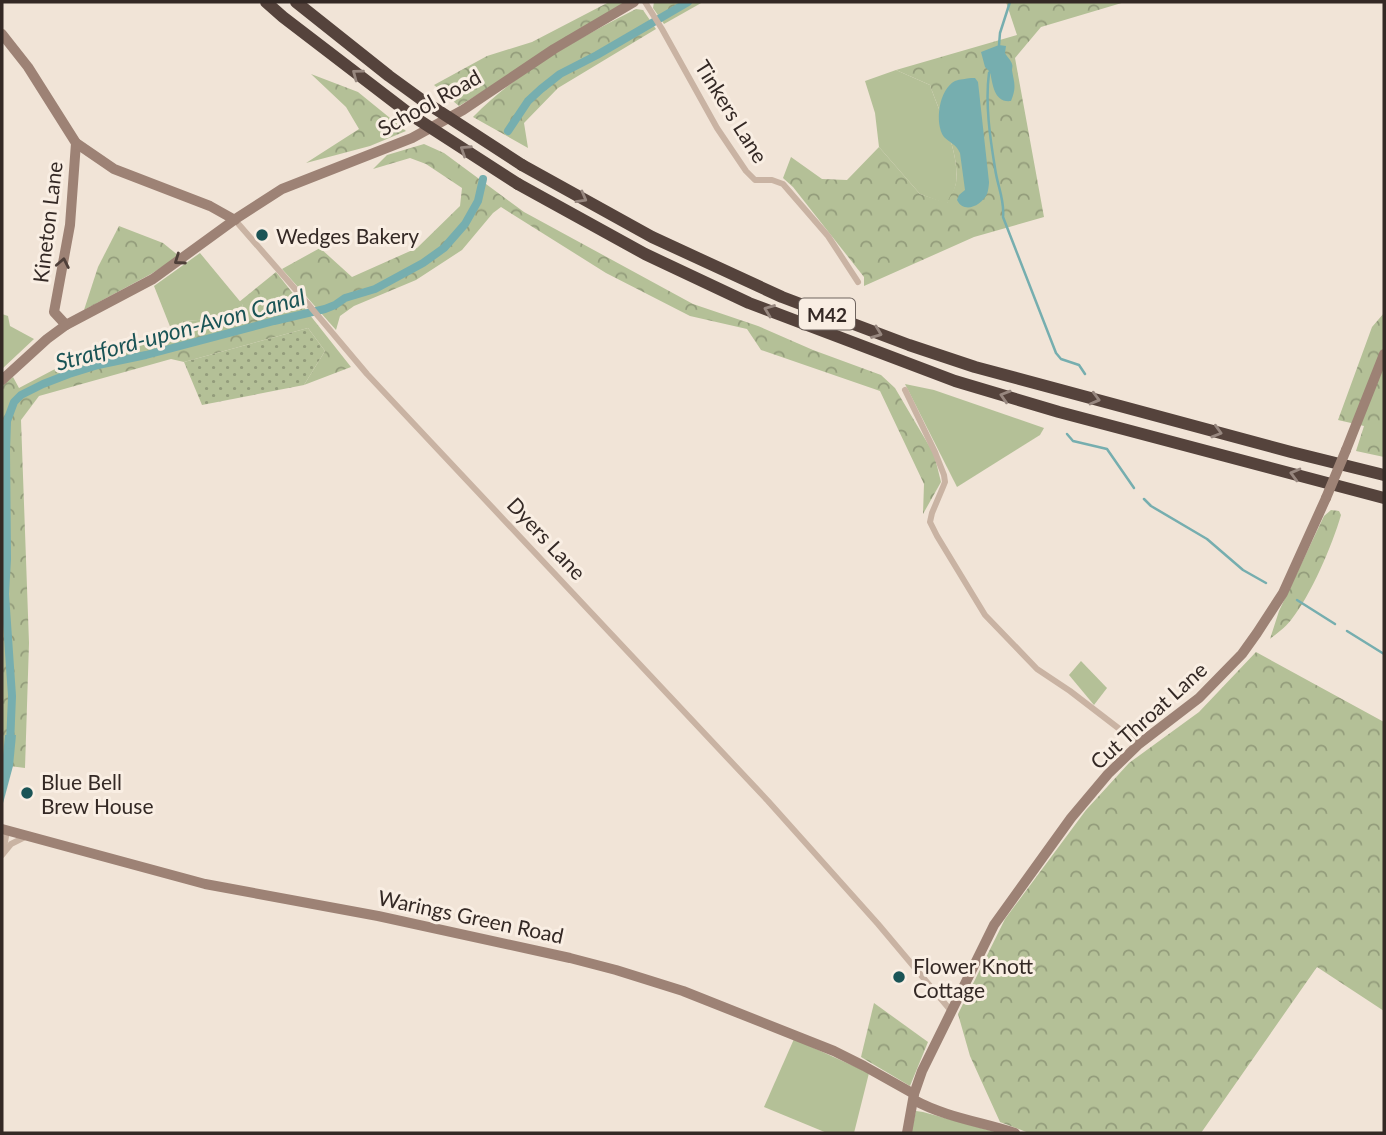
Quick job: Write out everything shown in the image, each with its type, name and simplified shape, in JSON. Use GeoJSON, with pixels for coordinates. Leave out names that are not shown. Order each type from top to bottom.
{"type":"FeatureCollection","features":[{"type":"Feature","properties":{"kind":"highway","name":"M42"},"geometry":{"type":"LineString","coordinates":[[265,2],[411,115],[518,184],[645,254],[749,303],[955,381],[1059,412],[1384,498]]}},
{"type":"Feature","properties":{"kind":"highway","name":"M42"},"geometry":{"type":"LineString","coordinates":[[296,2],[422,100],[522,165],[652,237],[782,297],[975,367],[1291,453],[1384,475]]}},
{"type":"Feature","properties":{"kind":"street","name":"School Road"},"geometry":{"type":"LineString","coordinates":[[2,380],[66,325],[153,279],[282,189],[396,145],[463,110],[554,49],[634,2]]}},
{"type":"Feature","properties":{"kind":"street","name":"Tinkers Lane"},"geometry":{"type":"LineString","coordinates":[[645,2],[718,128],[750,177],[783,184],[828,236],[858,282]]}},
{"type":"Feature","properties":{"kind":"street","name":"Kineton Lane"},"geometry":{"type":"LineString","coordinates":[[2,34],[28,67],[76,143],[70,225],[47,340]]}},
{"type":"Feature","properties":{"kind":"street","name":"Dyers Lane"},"geometry":{"type":"LineString","coordinates":[[76,143],[114,169],[210,206],[234,220],[367,374],[768,801],[952,1012]]}},
{"type":"Feature","properties":{"kind":"street","name":"Kineton Lane"},"geometry":{"type":"LineString","coordinates":[[54,312],[66,325]]}},
{"type":"Feature","properties":{"kind":"street","name":"Cut Throat Lane"},"geometry":{"type":"LineString","coordinates":[[907,1133],[922,1071],[994,925],[1071,818],[1108,774],[1139,744],[1199,698],[1220,677],[1250,643],[1283,593],[1326,498],[1384,354]]}},
{"type":"Feature","properties":{"kind":"street"},"geometry":{"type":"LineString","coordinates":[[905,390],[944,475],[945,482],[930,522],[985,615],[1038,669],[1139,744]]}},
{"type":"Feature","properties":{"kind":"street"},"geometry":{"type":"LineString","coordinates":[[2,856],[4,830]]}},
{"type":"Feature","properties":{"kind":"street","name":"Warings Green Road"},"geometry":{"type":"LineString","coordinates":[[4,830],[205,884],[378,916],[570,957],[616,970],[683,991],[834,1052],[914,1097],[928,1108],[1015,1133]]}},
{"type":"Feature","properties":{"kind":"street"},"geometry":{"type":"LineString","coordinates":[[2,856],[12,844],[25,837]]}},
{"type":"Feature","properties":{"kind":"green space"},"geometry":{"type":"Polygon","coordinates":[[[609,2],[629,2],[459,106],[434,85],[487,56],[532,42],[609,2]]]}},
{"type":"Feature","properties":{"kind":"green space"},"geometry":{"type":"Polygon","coordinates":[[[654,2],[703,2],[664,24],[653,8],[654,2]]]}},
{"type":"Feature","properties":{"kind":"green space"},"geometry":{"type":"Polygon","coordinates":[[[1006,2],[1125,2],[1041,27],[1015,58],[1044,217],[974,237],[864,286],[864,277],[783,178],[791,157],[822,179],[847,180],[879,147],[920,194],[947,203],[956,183],[955,158],[930,85],[896,70],[1017,35],[1006,2]]]}},
{"type":"Feature","properties":{"kind":"green space"},"geometry":{"type":"Polygon","coordinates":[[[636,9],[643,10],[656,29],[558,88],[524,123],[528,148],[473,117],[529,70],[636,9]]]}},
{"type":"Feature","properties":{"kind":"green space"},"geometry":{"type":"Polygon","coordinates":[[[896,70],[930,85],[944,121],[956,171],[955,186],[947,204],[920,194],[879,147],[875,113],[865,81],[896,70]]]}},
{"type":"Feature","properties":{"kind":"green space"},"geometry":{"type":"Polygon","coordinates":[[[311,74],[358,92],[406,131],[370,146],[306,163],[359,129],[346,107],[311,74]]]}},
{"type":"Feature","properties":{"kind":"green space"},"geometry":{"type":"Polygon","coordinates":[[[424,144],[444,153],[524,212],[693,304],[758,326],[881,375],[895,388],[934,454],[941,482],[923,514],[924,484],[880,391],[761,350],[747,329],[690,316],[606,273],[501,207],[462,250],[416,280],[354,306],[340,316],[336,330],[282,269],[320,248],[352,277],[417,248],[460,206],[462,188],[426,164],[410,158],[373,169],[387,155],[424,144]]]}},
{"type":"Feature","properties":{"kind":"green space"},"geometry":{"type":"Polygon","coordinates":[[[119,226],[163,243],[179,256],[84,310],[98,267],[119,226]]]}},
{"type":"Feature","properties":{"kind":"green space"},"geometry":{"type":"Polygon","coordinates":[[[200,253],[243,305],[228,318],[183,321],[173,334],[154,286],[200,253]]]}},
{"type":"Feature","properties":{"kind":"green space"},"geometry":{"type":"Polygon","coordinates":[[[276,272],[351,367],[304,385],[325,351],[308,328],[184,362],[171,359],[39,396],[21,420],[29,643],[25,768],[2,765],[2,385],[13,377],[19,388],[89,354],[173,334],[183,321],[228,318],[243,305],[239,302],[276,272]]]}},
{"type":"Feature","properties":{"kind":"green space"},"geometry":{"type":"Polygon","coordinates":[[[1384,313],[1384,457],[1356,451],[1364,426],[1338,420],[1372,327],[1384,313]]]}},
{"type":"Feature","properties":{"kind":"green space"},"geometry":{"type":"Polygon","coordinates":[[[2,314],[8,316],[10,326],[34,339],[2,369],[2,314]]]}},
{"type":"Feature","properties":{"kind":"green space"},"geometry":{"type":"Polygon","coordinates":[[[308,328],[325,351],[304,385],[202,405],[184,362],[308,328]]]}},
{"type":"Feature","properties":{"kind":"green space"},"geometry":{"type":"Polygon","coordinates":[[[905,384],[934,390],[1044,428],[1040,435],[957,487],[905,384]]]}},
{"type":"Feature","properties":{"kind":"green space"},"geometry":{"type":"Polygon","coordinates":[[[1331,510],[1339,511],[1341,515],[1320,570],[1291,620],[1270,639],[1279,611],[1324,516],[1331,510]]]}},
{"type":"Feature","properties":{"kind":"green space"},"geometry":{"type":"Polygon","coordinates":[[[1256,652],[1384,722],[1384,1011],[1317,967],[1201,1133],[1029,1133],[1000,1122],[970,1056],[958,1014],[1005,919],[1086,810],[1129,763],[1199,712],[1256,652]]]}},
{"type":"Feature","properties":{"kind":"green space"},"geometry":{"type":"Polygon","coordinates":[[[1081,661],[1107,688],[1094,705],[1069,675],[1081,661]]]}},
{"type":"Feature","properties":{"kind":"green space"},"geometry":{"type":"Polygon","coordinates":[[[874,1003],[928,1042],[910,1086],[861,1057],[874,1003]]]}},
{"type":"Feature","properties":{"kind":"green space"},"geometry":{"type":"Polygon","coordinates":[[[794,1039],[869,1073],[854,1133],[827,1133],[764,1107],[794,1039]]]}},
{"type":"Feature","properties":{"kind":"green space"},"geometry":{"type":"Polygon","coordinates":[[[916,1111],[923,1112],[999,1133],[911,1133],[916,1111]]]}},
{"type":"Feature","properties":{"kind":"water"},"geometry":{"type":"Polygon","coordinates":[[[999,45],[1006,46],[1005,53],[1012,65],[1014,88],[1011,101],[1005,101],[998,96],[981,52],[999,45]]]}},
{"type":"Feature","properties":{"kind":"water"},"geometry":{"type":"Polygon","coordinates":[[[975,78],[978,82],[989,182],[987,193],[977,205],[964,207],[957,200],[965,190],[960,153],[944,137],[939,115],[942,99],[950,85],[957,80],[975,78]]]}},
{"type":"Feature","properties":{"kind":"water"},"geometry":{"type":"Polygon","coordinates":[[[5,735],[16,735],[13,766],[2,807],[2,765],[5,735]]]}},
{"type":"Feature","properties":{"kind":"waterway","name":"Stratford-upon-Avon Canal"},"geometry":{"type":"LineString","coordinates":[[508,131],[528,101],[560,74],[688,2]]}},
{"type":"Feature","properties":{"kind":"waterway"},"geometry":{"type":"LineString","coordinates":[[999,45],[1010,2]]}},
{"type":"Feature","properties":{"kind":"waterway"},"geometry":{"type":"LineString","coordinates":[[990,72],[988,96],[991,145],[1003,217],[1056,353],[1061,359],[1079,365],[1085,374]]}},
{"type":"Feature","properties":{"kind":"waterway","name":"Stratford-upon-Avon Canal"},"geometry":{"type":"LineString","coordinates":[[10,745],[12,696],[5,594],[6,451],[7,421],[14,402],[21,395],[69,374],[325,309],[345,298],[375,289],[423,263],[444,248],[465,224],[478,201],[483,179]]}},
{"type":"Feature","properties":{"kind":"waterway"},"geometry":{"type":"LineString","coordinates":[[1067,434],[1073,441],[1107,449],[1134,488]]}},
{"type":"Feature","properties":{"kind":"waterway"},"geometry":{"type":"LineString","coordinates":[[1144,499],[1151,506],[1207,539],[1243,570],[1266,583]]}},
{"type":"Feature","properties":{"kind":"waterway"},"geometry":{"type":"LineString","coordinates":[[1297,600],[1335,624]]}},
{"type":"Feature","properties":{"kind":"waterway"},"geometry":{"type":"LineString","coordinates":[[1347,631],[1384,654]]}},
{"type":"Feature","properties":{"kind":"place","name":"Wedges Bakery"},"geometry":{"type":"Point","coordinates":[262,235]}},
{"type":"Feature","properties":{"kind":"place","name":"Blue Bell Brew House"},"geometry":{"type":"Point","coordinates":[27,793]}},
{"type":"Feature","properties":{"kind":"place","name":"Flower Knott Cottage"},"geometry":{"type":"Point","coordinates":[899,977]}}]}
